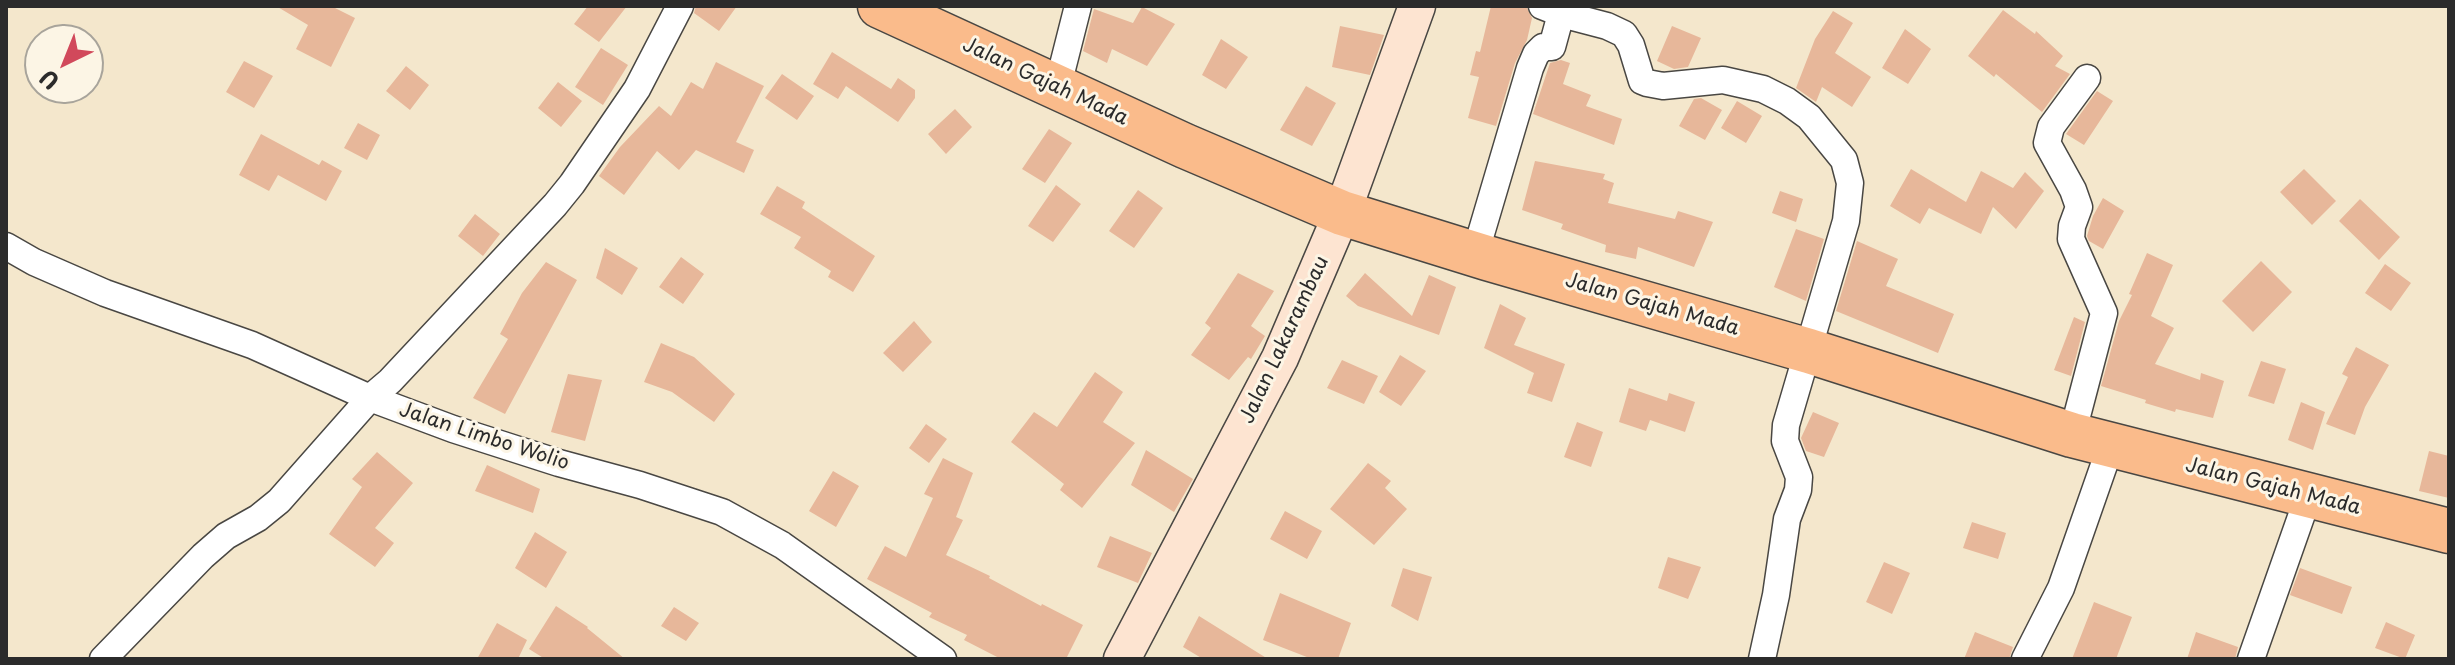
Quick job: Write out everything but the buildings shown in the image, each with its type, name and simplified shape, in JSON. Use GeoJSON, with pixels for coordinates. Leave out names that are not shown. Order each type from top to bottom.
{"type":"FeatureCollection","features":[{"type":"Feature","properties":{"kind":"highway","name":"Jalan Gajah Mada"},"geometry":{"type":"LineString","coordinates":[[880,6],[1057,89],[1342,213],[1809,351],[2092,440],[2449,531]]}},
{"type":"Feature","properties":{"kind":"street"},"geometry":{"type":"LineString","coordinates":[[103,659],[203,556],[226,536],[258,518],[279,501],[370,398],[474,293],[572,184],[637,89],[680,6]]}},
{"type":"Feature","properties":{"kind":"street"},"geometry":{"type":"LineString","coordinates":[[1057,89],[1078,6]]}},
{"type":"Feature","properties":{"kind":"street","name":"Jalan Lakarambau"},"geometry":{"type":"LineString","coordinates":[[1122,659],[1280,358],[1342,213],[1417,6]]}},
{"type":"Feature","properties":{"kind":"street"},"geometry":{"type":"LineString","coordinates":[[1475,254],[1530,68],[1543,47],[1552,47],[1551,10],[1624,34],[1631,45],[1642,81],[1647,83],[1663,86],[1723,80],[1763,89],[1787,101],[1809,117],[1844,160],[1850,183],[1846,221],[1786,425],[1785,441],[1799,477],[1798,490],[1784,529],[1776,595],[1762,659]]}},
{"type":"Feature","properties":{"kind":"street"},"geometry":{"type":"LineString","coordinates":[[2025,659],[2061,588],[2092,440],[2104,313],[2071,239],[2079,207],[2047,143],[2051,127],[2087,78]]}},
{"type":"Feature","properties":{"kind":"street","name":"Jalan Limbo Wolio"},"geometry":{"type":"LineString","coordinates":[[6,246],[34,262],[105,293],[252,345],[370,398],[453,429],[722,512],[782,545],[943,659]]}},
{"type":"Feature","properties":{"kind":"street"},"geometry":{"type":"LineString","coordinates":[[2251,659],[2308,497]]}}]}
